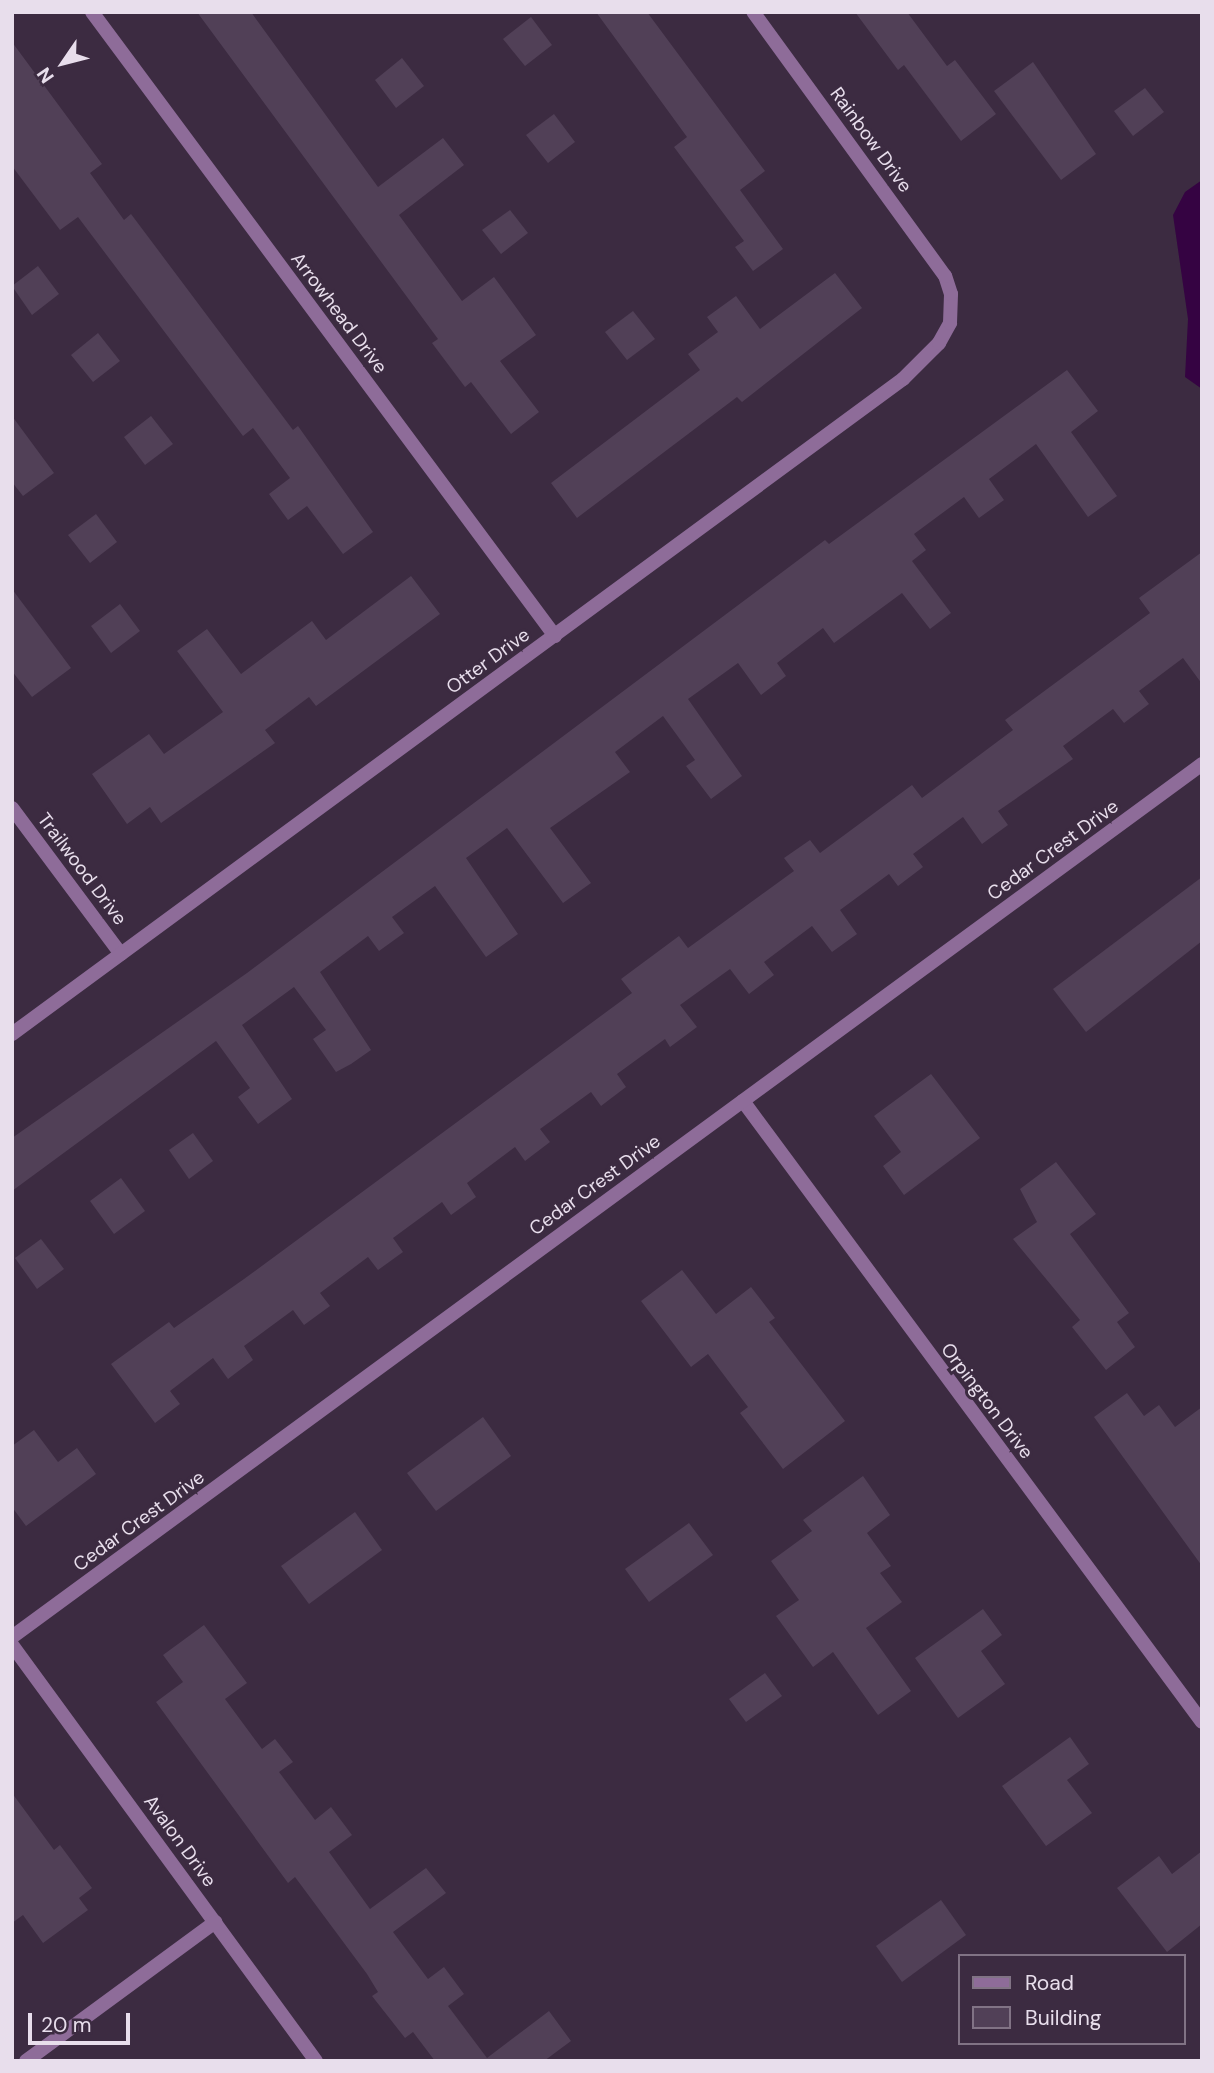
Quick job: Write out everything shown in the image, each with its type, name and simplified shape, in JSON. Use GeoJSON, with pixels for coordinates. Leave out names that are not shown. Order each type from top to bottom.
{"type":"FeatureCollection","features":[{"type":"Feature","properties":{"kind":"street","name":"Arrowhead Drive"},"geometry":{"type":"LineString","coordinates":[[92,12],[555,636]]}},
{"type":"Feature","properties":{"kind":"street","name":"Rainbow Drive"},"geometry":{"type":"LineString","coordinates":[[753,12],[934,260],[951,294]]}},
{"type":"Feature","properties":{"kind":"street","name":"Otter Drive"},"geometry":{"type":"LineString","coordinates":[[12,1034],[903,379],[939,343],[950,323],[951,294]]}},
{"type":"Feature","properties":{"kind":"street","name":"Cedar Crest Drive"},"geometry":{"type":"LineString","coordinates":[[12,1637],[1202,764]]}},
{"type":"Feature","properties":{"kind":"street","name":"Trailwood Drive"},"geometry":{"type":"LineString","coordinates":[[12,808],[121,954]]}},
{"type":"Feature","properties":{"kind":"street","name":"Orpington Drive"},"geometry":{"type":"LineString","coordinates":[[743,1101],[1202,1722]]}},
{"type":"Feature","properties":{"kind":"street","name":"Avalon Drive"},"geometry":{"type":"LineString","coordinates":[[12,1645],[316,2061]]}},
{"type":"Feature","properties":{"kind":"street"},"geometry":{"type":"LineString","coordinates":[[26,2061],[215,1922]]}},
{"type":"Feature","properties":{"kind":"shaded area"},"geometry":{"type":"Polygon","coordinates":[[[1202,180],[1202,389],[1185,377],[1188,319],[1173,215],[1185,192],[1202,180]]]}},
{"type":"Feature","properties":{"kind":"building"},"geometry":{"type":"Polygon","coordinates":[[[197,12],[251,12],[378,187],[443,138],[464,165],[399,215],[462,301],[494,277],[536,335],[500,361],[539,412],[511,434],[471,382],[465,387],[432,343],[438,339],[197,12]]]}},
{"type":"Feature","properties":{"kind":"building"},"geometry":{"type":"Polygon","coordinates":[[[596,12],[647,12],[765,171],[740,190],[783,249],[753,271],[735,247],[744,241],[674,147],[687,137],[596,12]]]}},
{"type":"Feature","properties":{"kind":"building"},"geometry":{"type":"Polygon","coordinates":[[[855,12],[907,12],[947,66],[955,60],[996,114],[961,141],[904,65],[898,70],[855,12]]]}},
{"type":"Feature","properties":{"kind":"building"},"geometry":{"type":"Polygon","coordinates":[[[531,17],[552,45],[525,66],[503,39],[531,17]]]}},
{"type":"Feature","properties":{"kind":"building"},"geometry":{"type":"Polygon","coordinates":[[[12,42],[102,164],[90,173],[124,220],[131,214],[293,430],[298,426],[373,532],[343,554],[307,506],[288,520],[269,494],[290,478],[253,428],[243,436],[78,217],[60,230],[12,166],[12,42]]]}},
{"type":"Feature","properties":{"kind":"building"},"geometry":{"type":"Polygon","coordinates":[[[402,58],[424,86],[396,108],[375,80],[402,58]]]}},
{"type":"Feature","properties":{"kind":"building"},"geometry":{"type":"Polygon","coordinates":[[[1033,62],[1096,154],[1061,180],[994,91],[1033,62]]]}},
{"type":"Feature","properties":{"kind":"building"},"geometry":{"type":"Polygon","coordinates":[[[1145,88],[1164,112],[1133,136],[1114,111],[1145,88]]]}},
{"type":"Feature","properties":{"kind":"building"},"geometry":{"type":"Polygon","coordinates":[[[554,114],[575,142],[548,163],[526,135],[554,114]]]}},
{"type":"Feature","properties":{"kind":"building"},"geometry":{"type":"Polygon","coordinates":[[[510,210],[528,233],[501,254],[482,230],[510,210]]]}},
{"type":"Feature","properties":{"kind":"building"},"geometry":{"type":"Polygon","coordinates":[[[38,266],[59,294],[32,315],[12,286],[38,266]]]}},
{"type":"Feature","properties":{"kind":"building"},"geometry":{"type":"Polygon","coordinates":[[[835,273],[862,308],[742,402],[737,397],[577,518],[551,483],[700,370],[688,354],[718,332],[707,317],[736,296],[760,329],[835,273]]]}},
{"type":"Feature","properties":{"kind":"building"},"geometry":{"type":"Polygon","coordinates":[[[633,311],[655,339],[627,360],[605,332],[633,311]]]}},
{"type":"Feature","properties":{"kind":"building"},"geometry":{"type":"Polygon","coordinates":[[[98,333],[120,361],[93,382],[71,355],[98,333]]]}},
{"type":"Feature","properties":{"kind":"building"},"geometry":{"type":"Polygon","coordinates":[[[1067,370],[1098,411],[1071,432],[1117,496],[1088,517],[1036,444],[989,479],[1004,500],[979,518],[964,497],[914,534],[926,550],[912,561],[951,613],[930,629],[902,593],[834,643],[823,628],[777,663],[786,676],[761,695],[738,663],[688,699],[742,776],[711,799],[686,766],[695,760],[663,716],[615,752],[630,772],[550,828],[591,883],[563,903],[507,828],[466,858],[518,934],[486,957],[435,886],[392,917],[404,933],[379,951],[368,936],[320,972],[371,1050],[336,1072],[313,1039],[326,1030],[294,987],[242,1025],[292,1099],[258,1124],[238,1097],[250,1088],[216,1041],[12,1191],[12,1138],[247,973],[825,540],[829,544],[1067,370]]]}},
{"type":"Feature","properties":{"kind":"building"},"geometry":{"type":"Polygon","coordinates":[[[12,416],[54,473],[23,496],[12,482],[12,416]]]}},
{"type":"Feature","properties":{"kind":"building"},"geometry":{"type":"Polygon","coordinates":[[[151,416],[173,444],[145,465],[124,437],[151,416]]]}},
{"type":"Feature","properties":{"kind":"building"},"geometry":{"type":"Polygon","coordinates":[[[96,514],[117,542],[90,563],[68,535],[96,514]]]}},
{"type":"Feature","properties":{"kind":"building"},"geometry":{"type":"Polygon","coordinates":[[[1202,552],[1202,684],[1183,658],[1139,691],[1149,704],[1124,723],[1113,709],[1063,746],[1073,759],[998,811],[1008,825],[982,844],[963,817],[913,854],[923,867],[898,886],[889,874],[840,910],[857,934],[832,952],[812,926],[764,962],[774,975],[749,994],[730,969],[680,1005],[697,1027],[670,1047],[665,1039],[617,1074],[626,1087],[601,1106],[591,1092],[540,1129],[550,1142],[525,1161],[515,1147],[467,1183],[476,1197],[451,1215],[442,1202],[393,1238],[403,1252],[378,1270],[368,1257],[320,1293],[330,1306],[304,1325],[293,1310],[244,1346],[253,1360],[228,1379],[213,1358],[170,1391],[180,1404],[155,1423],[111,1364],[169,1322],[174,1328],[244,1279],[632,993],[621,979],[679,936],[688,948],[794,871],[784,858],[810,840],[820,853],[912,785],[922,798],[1013,730],[1005,720],[1150,613],[1139,598],[1202,552]]]}},
{"type":"Feature","properties":{"kind":"building"},"geometry":{"type":"Polygon","coordinates":[[[411,576],[440,614],[316,706],[309,697],[265,730],[275,743],[161,823],[150,807],[127,824],[92,774],[149,734],[164,754],[223,712],[177,651],[207,629],[241,674],[312,621],[326,640],[411,576]]]}},
{"type":"Feature","properties":{"kind":"building"},"geometry":{"type":"Polygon","coordinates":[[[12,589],[71,668],[32,697],[12,671],[12,589]]]}},
{"type":"Feature","properties":{"kind":"building"},"geometry":{"type":"Polygon","coordinates":[[[120,604],[140,631],[111,653],[91,626],[120,604]]]}},
{"type":"Feature","properties":{"kind":"building"},"geometry":{"type":"Polygon","coordinates":[[[1202,877],[1202,941],[1086,1032],[1053,989],[1202,877]]]}},
{"type":"Feature","properties":{"kind":"building"},"geometry":{"type":"Polygon","coordinates":[[[931,1074],[980,1138],[904,1195],[883,1166],[901,1152],[874,1116],[931,1074]]]}},
{"type":"Feature","properties":{"kind":"building"},"geometry":{"type":"Polygon","coordinates":[[[193,1133],[213,1161],[189,1179],[169,1150],[193,1133]]]}},
{"type":"Feature","properties":{"kind":"building"},"geometry":{"type":"Polygon","coordinates":[[[1056,1162],[1096,1214],[1070,1234],[1129,1313],[1117,1322],[1135,1347],[1106,1370],[1072,1327],[1080,1320],[1013,1239],[1037,1222],[1020,1189],[1056,1162]]]}},
{"type":"Feature","properties":{"kind":"building"},"geometry":{"type":"Polygon","coordinates":[[[121,1178],[145,1211],[114,1234],[90,1201],[121,1178]]]}},
{"type":"Feature","properties":{"kind":"building"},"geometry":{"type":"Polygon","coordinates":[[[41,1239],[64,1269],[37,1289],[15,1258],[41,1239]]]}},
{"type":"Feature","properties":{"kind":"building"},"geometry":{"type":"Polygon","coordinates":[[[682,1270],[716,1314],[751,1287],[775,1318],[769,1322],[845,1421],[783,1469],[740,1413],[748,1407],[708,1354],[691,1367],[641,1301],[682,1270]]]}},
{"type":"Feature","properties":{"kind":"building"},"geometry":{"type":"Polygon","coordinates":[[[1127,1393],[1144,1416],[1159,1405],[1175,1427],[1202,1407],[1202,1566],[1094,1417],[1127,1393]]]}},
{"type":"Feature","properties":{"kind":"building"},"geometry":{"type":"Polygon","coordinates":[[[483,1417],[511,1456],[436,1511],[407,1473],[483,1417]]]}},
{"type":"Feature","properties":{"kind":"building"},"geometry":{"type":"Polygon","coordinates":[[[34,1430],[58,1462],[77,1448],[96,1474],[26,1526],[12,1507],[12,1446],[34,1430]]]}},
{"type":"Feature","properties":{"kind":"building"},"geometry":{"type":"Polygon","coordinates":[[[863,1476],[890,1515],[867,1533],[891,1566],[880,1573],[902,1602],[866,1628],[911,1691],[878,1715],[833,1652],[813,1667],[776,1616],[799,1600],[771,1561],[812,1531],[803,1520],[863,1476]]]}},
{"type":"Feature","properties":{"kind":"building"},"geometry":{"type":"Polygon","coordinates":[[[355,1512],[382,1550],[309,1604],[281,1566],[355,1512]]]}},
{"type":"Feature","properties":{"kind":"building"},"geometry":{"type":"Polygon","coordinates":[[[689,1523],[713,1555],[649,1602],[625,1569],[689,1523]]]}},
{"type":"Feature","properties":{"kind":"building"},"geometry":{"type":"Polygon","coordinates":[[[983,1609],[1002,1635],[981,1651],[1005,1684],[958,1718],[915,1658],[983,1609]]]}},
{"type":"Feature","properties":{"kind":"building"},"geometry":{"type":"Polygon","coordinates":[[[204,1625],[247,1683],[225,1699],[262,1749],[275,1739],[293,1762],[279,1772],[315,1820],[331,1807],[352,1835],[329,1852],[370,1909],[426,1868],[446,1893],[393,1932],[428,1979],[444,1967],[464,1994],[448,2006],[487,2058],[549,2011],[571,2041],[544,2061],[435,2061],[413,2032],[405,2038],[372,1996],[378,1992],[367,1974],[295,1877],[288,1883],[156,1702],[183,1682],[163,1655],[204,1625]]]}},
{"type":"Feature","properties":{"kind":"building"},"geometry":{"type":"Polygon","coordinates":[[[765,1673],[782,1696],[746,1722],[729,1699],[765,1673]]]}},
{"type":"Feature","properties":{"kind":"building"},"geometry":{"type":"Polygon","coordinates":[[[1070,1737],[1089,1764],[1067,1780],[1092,1813],[1046,1846],[1002,1786],[1070,1737]]]}},
{"type":"Feature","properties":{"kind":"building"},"geometry":{"type":"Polygon","coordinates":[[[12,1793],[54,1850],[60,1845],[92,1888],[79,1898],[88,1910],[43,1943],[23,1915],[12,1923],[12,1793]]]}},
{"type":"Feature","properties":{"kind":"building"},"geometry":{"type":"Polygon","coordinates":[[[1202,1851],[1202,1924],[1167,1952],[1117,1888],[1159,1856],[1172,1874],[1202,1851]]]}},
{"type":"Feature","properties":{"kind":"building"},"geometry":{"type":"Polygon","coordinates":[[[941,1900],[966,1935],[902,1982],[876,1946],[941,1900]]]}}]}
